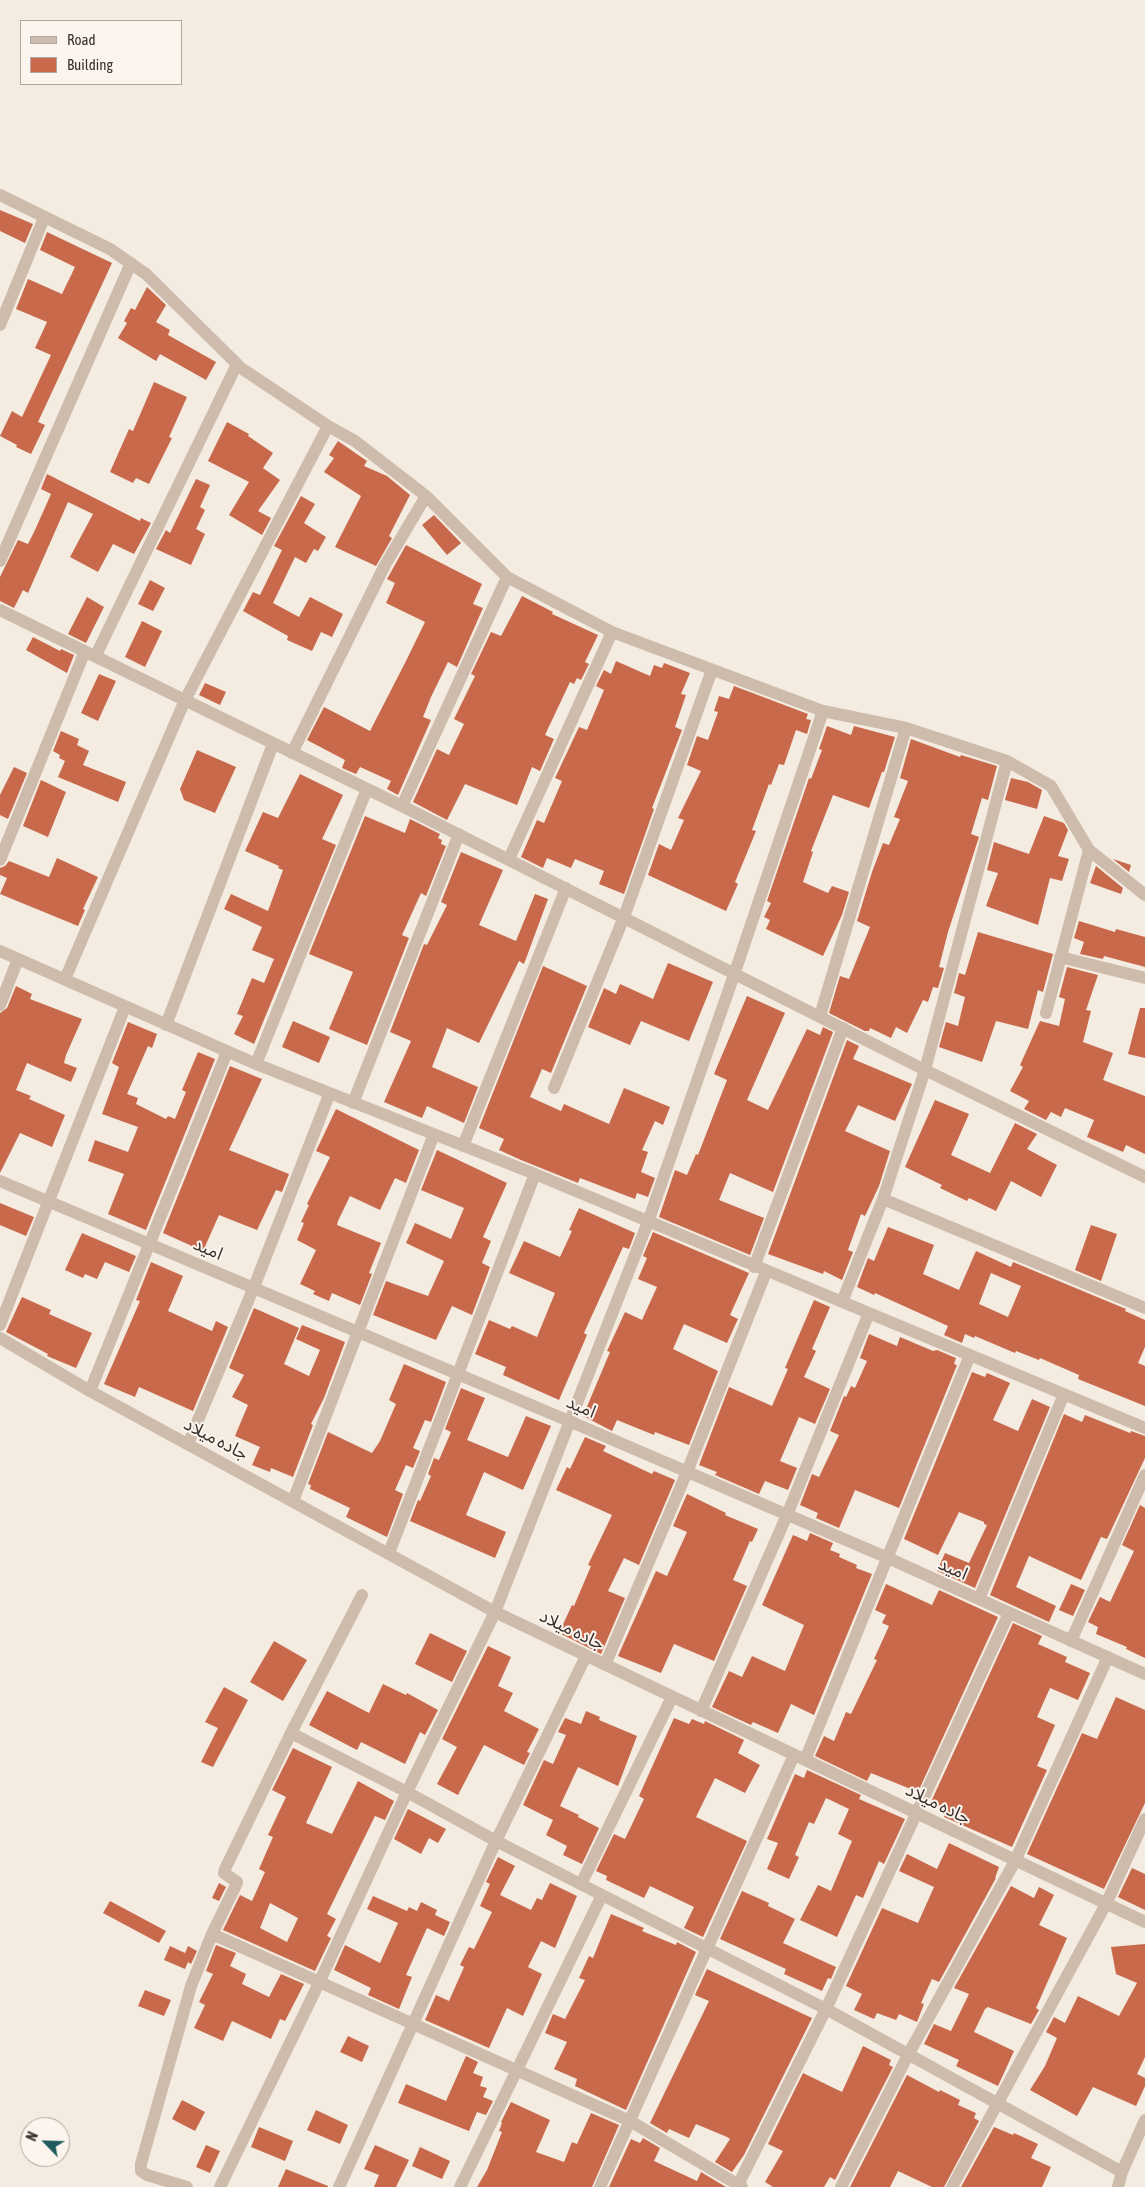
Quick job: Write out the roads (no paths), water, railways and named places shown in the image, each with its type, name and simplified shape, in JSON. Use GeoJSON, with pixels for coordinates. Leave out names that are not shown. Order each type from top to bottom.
{"type":"FeatureCollection","features":[{"type":"Feature","properties":{"kind":"street"},"geometry":{"type":"LineString","coordinates":[[0,194],[44,218],[110,249],[131,263],[158,286],[237,364],[328,426],[355,441],[426,496],[507,577],[612,632],[823,711],[906,728],[1007,761],[1051,786],[1089,850],[1145,895]]}},
{"type":"Feature","properties":{"kind":"street"},"geometry":{"type":"LineString","coordinates":[[0,325],[44,218]]}},
{"type":"Feature","properties":{"kind":"street"},"geometry":{"type":"LineString","coordinates":[[0,561],[131,263]]}},
{"type":"Feature","properties":{"kind":"street"},"geometry":{"type":"LineString","coordinates":[[0,860],[90,653],[237,364]]}},
{"type":"Feature","properties":{"kind":"street"},"geometry":{"type":"LineString","coordinates":[[65,978],[185,700],[328,426]]}},
{"type":"Feature","properties":{"kind":"street"},"geometry":{"type":"LineString","coordinates":[[292,753],[385,565],[426,496]]}},
{"type":"Feature","properties":{"kind":"street"},"geometry":{"type":"LineString","coordinates":[[402,806],[507,577]]}},
{"type":"Feature","properties":{"kind":"street"},"geometry":{"type":"LineString","coordinates":[[0,610],[459,834],[735,972],[925,1070],[1145,1177]]}},
{"type":"Feature","properties":{"kind":"street"},"geometry":{"type":"LineString","coordinates":[[509,860],[612,632]]}},
{"type":"Feature","properties":{"kind":"street"},"geometry":{"type":"LineString","coordinates":[[554,1088],[624,917],[712,670]]}},
{"type":"Feature","properties":{"kind":"street"},"geometry":{"type":"LineString","coordinates":[[220,2187],[319,1983],[407,1792],[495,1612],[648,1222],[823,711]]}},
{"type":"Feature","properties":{"kind":"street"},"geometry":{"type":"LineString","coordinates":[[820,1016],[906,728]]}},
{"type":"Feature","properties":{"kind":"street"},"geometry":{"type":"LineString","coordinates":[[166,1025],[273,744]]}},
{"type":"Feature","properties":{"kind":"street"},"geometry":{"type":"LineString","coordinates":[[842,1302],[883,1199],[925,1070],[1007,761]]}},
{"type":"Feature","properties":{"kind":"street"},"geometry":{"type":"LineString","coordinates":[[256,1064],[367,790]]}},
{"type":"Feature","properties":{"kind":"street"},"geometry":{"type":"LineString","coordinates":[[353,1103],[459,834]]}},
{"type":"Feature","properties":{"kind":"street"},"geometry":{"type":"LineString","coordinates":[[1046,1013],[1089,850]]}},
{"type":"Feature","properties":{"kind":"street"},"geometry":{"type":"LineString","coordinates":[[463,1146],[566,888]]}},
{"type":"Feature","properties":{"kind":"street"},"geometry":{"type":"LineString","coordinates":[[0,951],[65,978],[227,1052],[330,1095],[535,1174],[1145,1428]]}},
{"type":"Feature","properties":{"kind":"street"},"geometry":{"type":"LineString","coordinates":[[1060,957],[1145,978]]}},
{"type":"Feature","properties":{"kind":"street"},"geometry":{"type":"LineString","coordinates":[[0,1006],[18,959]]}},
{"type":"Feature","properties":{"kind":"street"},"geometry":{"type":"LineString","coordinates":[[0,1325],[50,1202],[125,1007]]}},
{"type":"Feature","properties":{"kind":"street"},"geometry":{"type":"LineString","coordinates":[[605,1665],[687,1472],[760,1269],[843,1028]]}},
{"type":"Feature","properties":{"kind":"street"},"geometry":{"type":"LineString","coordinates":[[90,1391],[227,1052]]}},
{"type":"Feature","properties":{"kind":"street"},"geometry":{"type":"LineString","coordinates":[[188,1444],[254,1287],[330,1095]]}},
{"type":"Feature","properties":{"kind":"street"},"geometry":{"type":"LineString","coordinates":[[293,1501],[434,1134]]}},
{"type":"Feature","properties":{"kind":"street"},"geometry":{"type":"LineString","coordinates":[[389,1553],[535,1174]]}},
{"type":"Feature","properties":{"kind":"street","name":"امید"},"geometry":{"type":"LineString","coordinates":[[0,1181],[458,1373],[888,1558],[1145,1674]]}},
{"type":"Feature","properties":{"kind":"street"},"geometry":{"type":"LineString","coordinates":[[883,1199],[1145,1308]]}},
{"type":"Feature","properties":{"kind":"street"},"geometry":{"type":"LineString","coordinates":[[700,1711],[787,1515],[868,1313]]}},
{"type":"Feature","properties":{"kind":"street","name":"جاده میلاد"},"geometry":{"type":"LineString","coordinates":[[0,1338],[90,1391],[495,1612],[1145,1922]]}},
{"type":"Feature","properties":{"kind":"street"},"geometry":{"type":"LineString","coordinates":[[600,2187],[707,1948],[799,1758],[888,1558],[970,1355]]}},
{"type":"Feature","properties":{"kind":"street"},"geometry":{"type":"LineString","coordinates":[[979,1600],[1064,1394]]}},
{"type":"Feature","properties":{"kind":"street"},"geometry":{"type":"LineString","coordinates":[[1071,1640],[1145,1476]]}},
{"type":"Feature","properties":{"kind":"street"},"geometry":{"type":"LineString","coordinates":[[187,2187],[147,2175],[141,2171],[141,2164],[191,1986],[212,1934],[237,1882],[224,1873],[225,1869],[291,1733],[362,1595]]}},
{"type":"Feature","properties":{"kind":"street"},"geometry":{"type":"LineString","coordinates":[[212,1934],[630,2121],[739,2186],[826,2010],[1008,1613]]}},
{"type":"Feature","properties":{"kind":"street"},"geometry":{"type":"LineString","coordinates":[[340,2187],[496,1841],[586,1656]]}},
{"type":"Feature","properties":{"kind":"street"},"geometry":{"type":"LineString","coordinates":[[841,2187],[908,2055],[1015,1861],[1108,1657]]}},
{"type":"Feature","properties":{"kind":"street"},"geometry":{"type":"LineString","coordinates":[[581,1884],[672,1697]]}},
{"type":"Feature","properties":{"kind":"street"},"geometry":{"type":"LineString","coordinates":[[291,1733],[407,1792],[496,1841],[826,2010],[1122,2172]]}},
{"type":"Feature","properties":{"kind":"street"},"geometry":{"type":"LineString","coordinates":[[952,2187],[1106,1904],[1145,1819]]}},
{"type":"Feature","properties":{"kind":"street"},"geometry":{"type":"LineString","coordinates":[[460,2187],[515,2070],[602,1895]]}},
{"type":"Feature","properties":{"kind":"street"},"geometry":{"type":"LineString","coordinates":[[1118,2187],[1122,2172],[1145,2120]]}}]}
